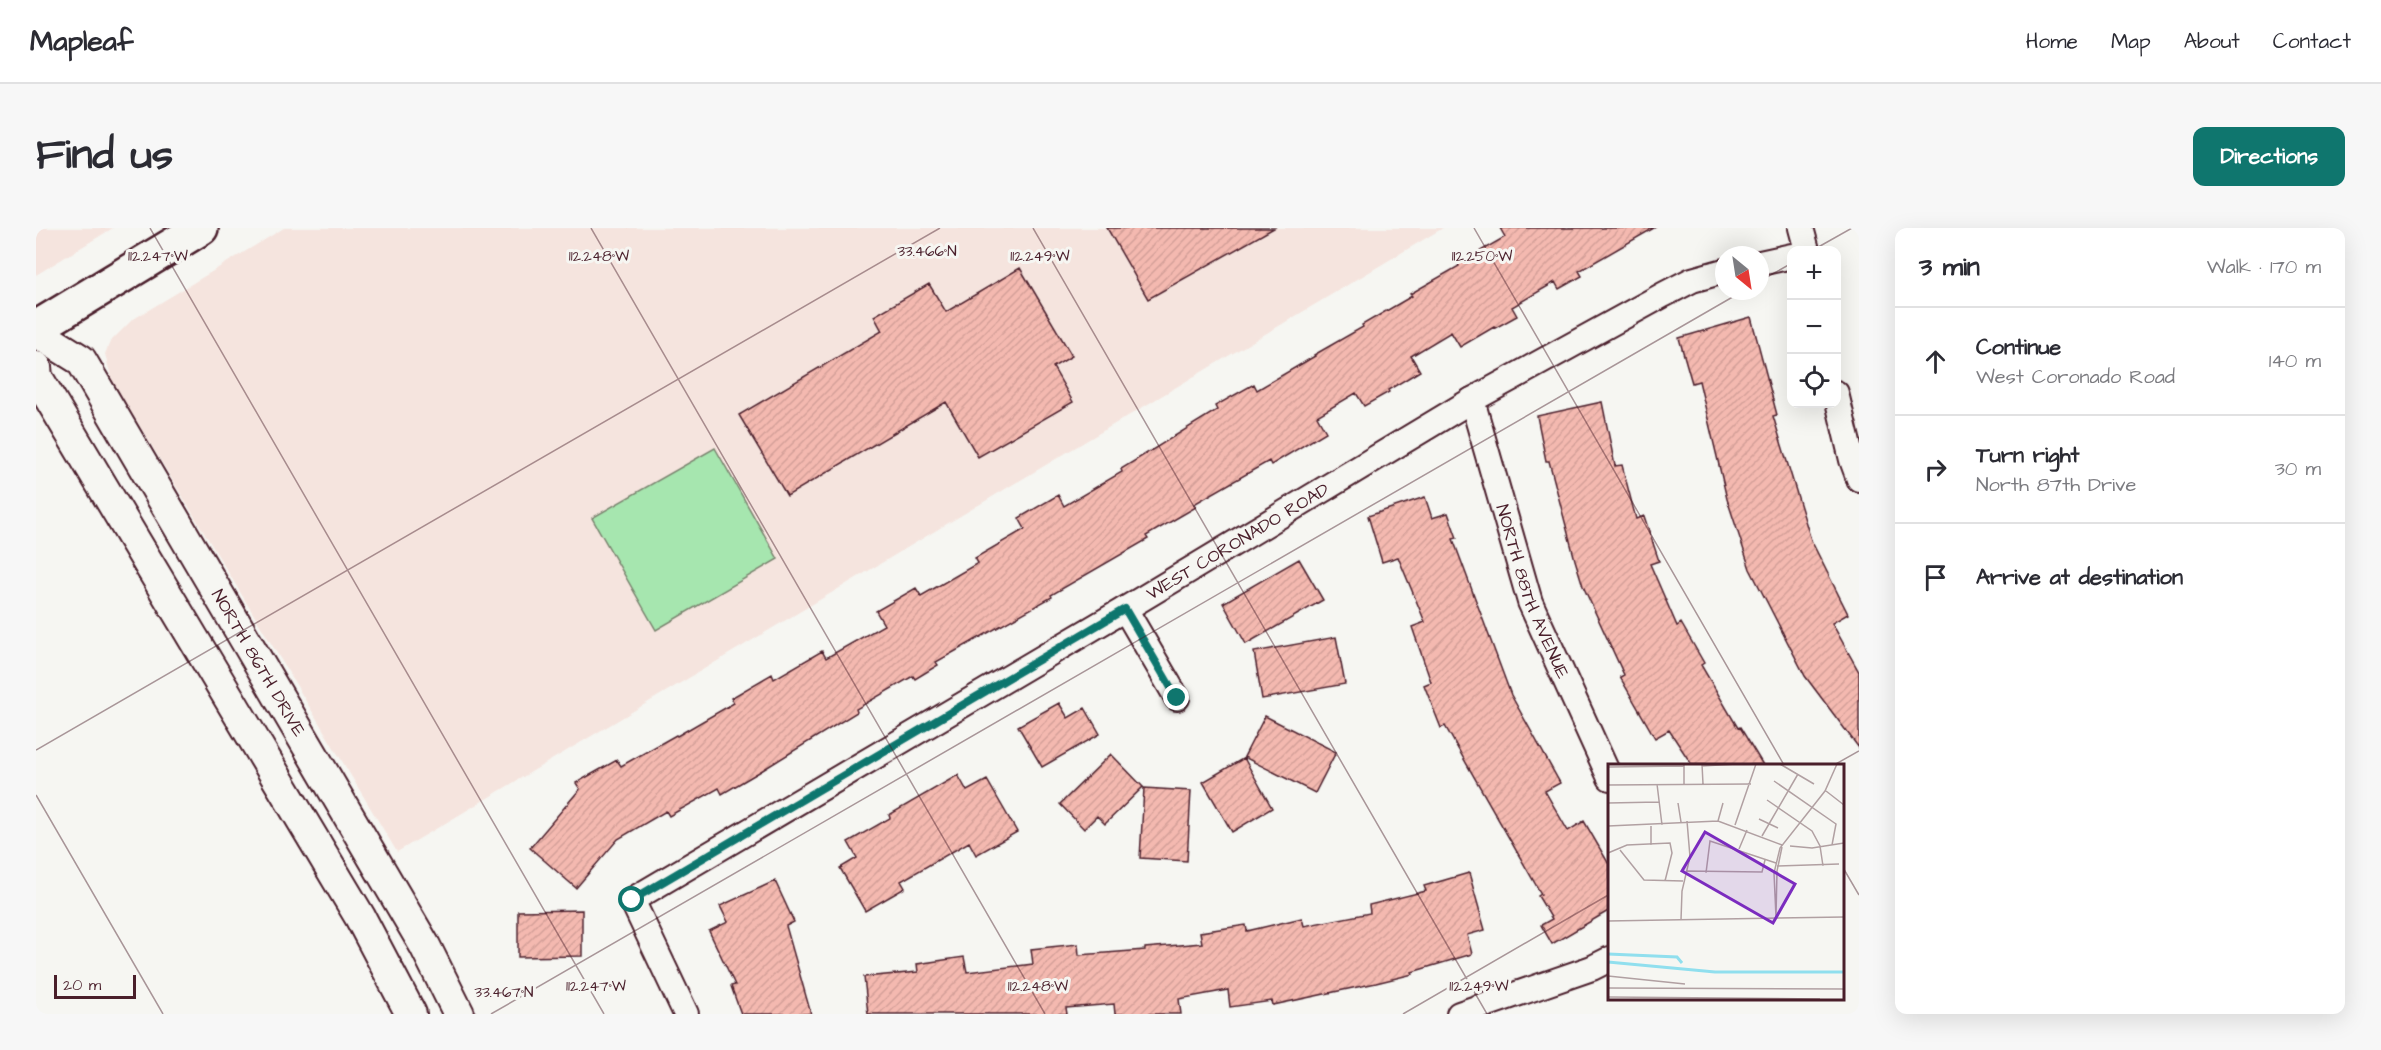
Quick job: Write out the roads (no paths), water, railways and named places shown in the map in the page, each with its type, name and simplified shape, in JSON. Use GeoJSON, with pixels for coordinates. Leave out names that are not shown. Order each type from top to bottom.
{"type":"FeatureCollection","features":[{"type":"Feature","properties":{"kind":"main road"},"geometry":{"type":"LineString","coordinates":[[36,330],[201,228]]}},
{"type":"Feature","properties":{"kind":"street"},"geometry":{"type":"LineString","coordinates":[[1801,228],[1806,246]]}},
{"type":"Feature","properties":{"kind":"street"},"geometry":{"type":"LineString","coordinates":[[1769,261],[1787,257]]}},
{"type":"Feature","properties":{"kind":"street","name":"WEST CORONADO ROAD"},"geometry":{"type":"LineString","coordinates":[[686,1014],[632,900],[1125,609],[1472,400],[1692,280],[1715,274]]}},
{"type":"Feature","properties":{"kind":"street","name":"NORTH 86TH DRIVE"},"geometry":{"type":"LineString","coordinates":[[36,330],[81,360],[425,946],[453,1002]]}},
{"type":"Feature","properties":{"kind":"street"},"geometry":{"type":"LineString","coordinates":[[36,367],[37,377],[360,917],[409,1011],[453,1002]]}},
{"type":"Feature","properties":{"kind":"street","name":"NORTH 88TH AVENUE"},"geometry":{"type":"LineString","coordinates":[[1472,400],[1530,602],[1608,774]]}},
{"type":"Feature","properties":{"kind":"street"},"geometry":{"type":"LineString","coordinates":[[1840,408],[1852,460],[1859,478]]}},
{"type":"Feature","properties":{"kind":"street"},"geometry":{"type":"LineString","coordinates":[[1125,609],[1177,698]]}},
{"type":"Feature","properties":{"kind":"street"},"geometry":{"type":"LineString","coordinates":[[1459,1014],[1592,968],[1608,960]]}}]}
